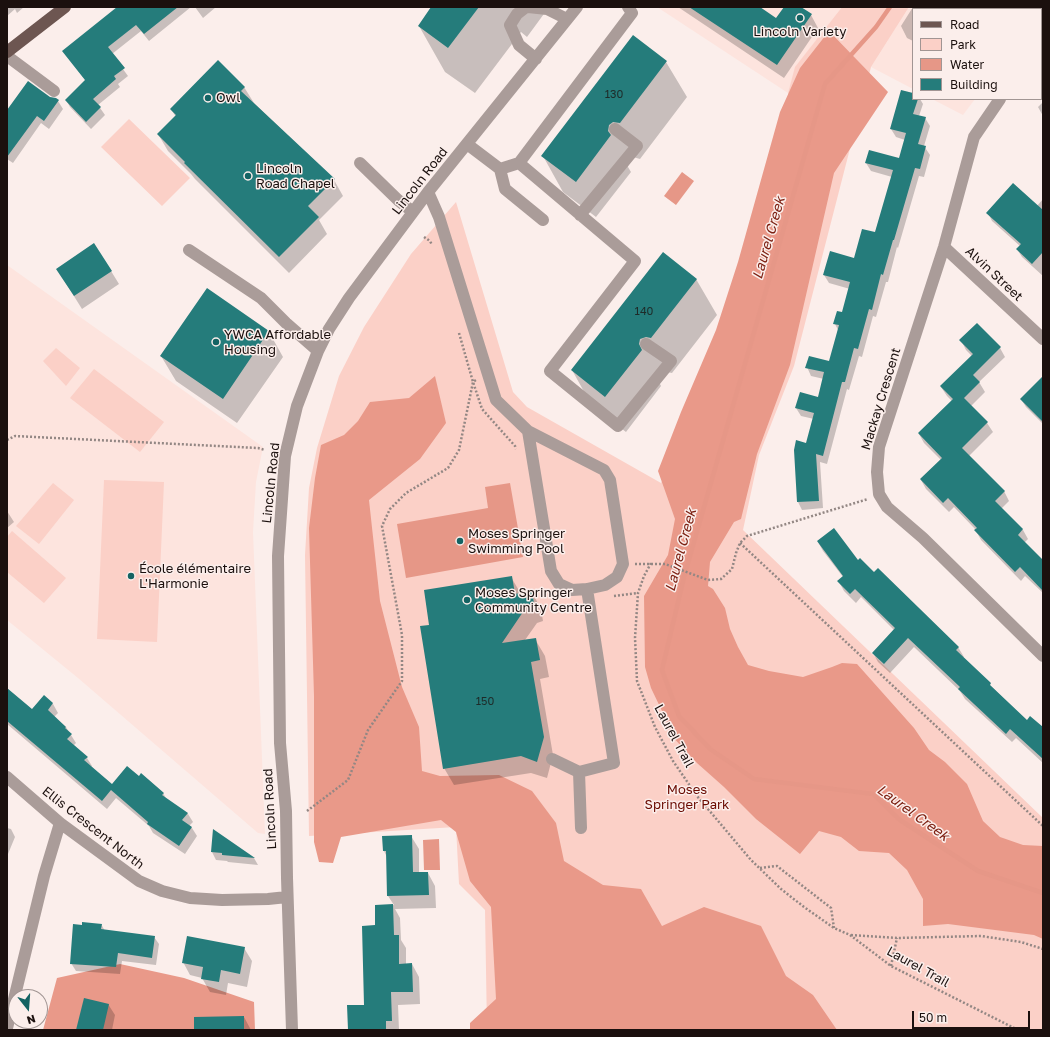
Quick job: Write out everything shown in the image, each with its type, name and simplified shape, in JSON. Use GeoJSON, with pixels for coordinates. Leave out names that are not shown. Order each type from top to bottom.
{"type":"FeatureCollection","features":[{"type":"Feature","properties":{"kind":"main road"},"geometry":{"type":"LineString","coordinates":[[7,52],[65,7]]}},
{"type":"Feature","properties":{"kind":"street"},"geometry":{"type":"LineString","coordinates":[[536,59],[519,45],[510,25],[517,14],[527,7],[547,9],[567,19]]}},
{"type":"Feature","properties":{"kind":"street","name":"Lincoln Road"},"geometry":{"type":"LineString","coordinates":[[292,1030],[287,897],[286,811],[280,743],[279,549],[285,456],[297,406],[318,351],[349,298],[428,192],[577,7]]}},
{"type":"Feature","properties":{"kind":"street"},"geometry":{"type":"LineString","coordinates":[[500,169],[519,163],[632,13],[628,7]]}},
{"type":"Feature","properties":{"kind":"street"},"geometry":{"type":"LineString","coordinates":[[7,56],[54,90]]}},
{"type":"Feature","properties":{"kind":"street","name":"Mackay Crescent"},"geometry":{"type":"LineString","coordinates":[[999,100],[974,136],[944,247],[879,447],[877,472],[880,494],[888,507],[923,538],[1043,656]]}},
{"type":"Feature","properties":{"kind":"street"},"geometry":{"type":"LineString","coordinates":[[580,215],[637,146],[615,130]]}},
{"type":"Feature","properties":{"kind":"street"},"geometry":{"type":"LineString","coordinates":[[467,144],[500,169],[505,189],[543,220]]}},
{"type":"Feature","properties":{"kind":"street"},"geometry":{"type":"LineString","coordinates":[[519,163],[635,260],[550,371],[618,426],[671,361],[646,344]]}},
{"type":"Feature","properties":{"kind":"street"},"geometry":{"type":"LineString","coordinates":[[360,164],[413,212]]}},
{"type":"Feature","properties":{"kind":"street"},"geometry":{"type":"LineString","coordinates":[[428,192],[439,217],[496,400],[528,431],[604,470],[610,480],[623,564],[617,577],[605,585],[587,589],[572,590],[559,584],[551,571],[528,431]]}},
{"type":"Feature","properties":{"kind":"street","name":"Alvin Street"},"geometry":{"type":"LineString","coordinates":[[944,247],[1043,338]]}},
{"type":"Feature","properties":{"kind":"street"},"geometry":{"type":"LineString","coordinates":[[189,250],[261,298],[286,323],[318,351]]}},
{"type":"Feature","properties":{"kind":"street"},"geometry":{"type":"LineString","coordinates":[[552,759],[579,772],[614,763],[587,589]]}},
{"type":"Feature","properties":{"kind":"street"},"geometry":{"type":"LineString","coordinates":[[579,772],[581,828]]}},
{"type":"Feature","properties":{"kind":"street","name":"Ellis Crescent North"},"geometry":{"type":"LineString","coordinates":[[7,777],[60,823],[139,881],[162,891],[190,898],[222,900],[287,897]]}},
{"type":"Feature","properties":{"kind":"street"},"geometry":{"type":"LineString","coordinates":[[7,1028],[44,876],[60,823]]}},
{"type":"Feature","properties":{"kind":"path"},"geometry":{"type":"LineString","coordinates":[[424,237],[430,241],[433,247]]}},
{"type":"Feature","properties":{"kind":"path"},"geometry":{"type":"LineString","coordinates":[[458,329],[482,408],[515,446],[516,452]]}},
{"type":"Feature","properties":{"kind":"path"},"geometry":{"type":"LineString","coordinates":[[307,811],[348,780],[368,730],[402,681],[402,635],[382,526],[390,509],[406,493],[448,468],[459,450],[473,382]]}},
{"type":"Feature","properties":{"kind":"path"},"geometry":{"type":"LineString","coordinates":[[7,440],[15,436],[258,448],[265,450]]}},
{"type":"Feature","properties":{"kind":"path"},"geometry":{"type":"LineString","coordinates":[[871,498],[747,536],[740,543],[1043,826]]}},
{"type":"Feature","properties":{"kind":"path","name":"Laurel Trail"},"geometry":{"type":"LineString","coordinates":[[740,543],[732,569],[721,579],[708,580],[665,564],[651,563],[644,576],[638,593],[636,638],[638,681],[655,727],[673,761],[697,796],[760,868],[798,903],[834,928],[850,935],[891,966],[1018,1030]]}},
{"type":"Feature","properties":{"kind":"path"},"geometry":{"type":"LineString","coordinates":[[611,597],[638,593]]}},
{"type":"Feature","properties":{"kind":"path"},"geometry":{"type":"LineString","coordinates":[[760,868],[777,866],[831,908],[834,928]]}},
{"type":"Feature","properties":{"kind":"path"},"geometry":{"type":"LineString","coordinates":[[850,935],[897,938],[981,936],[1021,942],[1043,949]]}},
{"type":"Feature","properties":{"kind":"path"},"geometry":{"type":"LineString","coordinates":[[891,966],[897,938]]}},
{"type":"Feature","properties":{"kind":"shaded area"},"geometry":{"type":"Polygon","coordinates":[[[657,7],[842,7],[796,67],[788,93],[657,7]]]}},
{"type":"Feature","properties":{"kind":"shaded area"},"geometry":{"type":"Polygon","coordinates":[[[909,7],[972,8],[912,8],[912,88],[871,67],[909,7]]]}},
{"type":"Feature","properties":{"kind":"shaded area"},"geometry":{"type":"Polygon","coordinates":[[[829,31],[888,92],[834,173],[790,365],[757,454],[741,519],[734,522],[710,562],[708,586],[713,589],[725,608],[730,629],[748,665],[769,671],[803,677],[842,663],[857,664],[914,728],[929,750],[945,762],[967,784],[983,821],[1000,837],[1023,845],[1043,846],[1043,939],[1034,935],[948,924],[923,926],[923,899],[907,870],[889,853],[859,851],[841,837],[819,831],[800,854],[756,819],[697,763],[670,734],[662,711],[651,688],[645,667],[644,596],[668,555],[675,519],[658,471],[716,330],[738,262],[780,112],[800,68],[829,31]]]}},
{"type":"Feature","properties":{"kind":"shaded area"},"geometry":{"type":"Polygon","coordinates":[[[934,100],[974,100],[963,115],[934,100]]]}},
{"type":"Feature","properties":{"kind":"shaded area","name":"École élémentaire L'Harmonie"},"geometry":{"type":"Polygon","coordinates":[[[7,265],[263,447],[256,482],[253,532],[265,834],[258,833],[78,678],[7,620],[7,265]]]}},
{"type":"Feature","properties":{"kind":"shaded area"},"geometry":{"type":"Polygon","coordinates":[[[435,376],[446,423],[420,459],[369,500],[380,601],[402,687],[419,727],[422,771],[440,776],[499,775],[532,791],[556,823],[564,861],[603,885],[641,889],[662,926],[704,907],[761,926],[786,976],[813,995],[837,1030],[470,1030],[470,1023],[496,999],[491,907],[470,881],[456,832],[441,820],[341,837],[333,863],[319,862],[314,842],[314,696],[309,528],[315,478],[321,445],[344,435],[358,421],[370,402],[409,398],[435,376]]]}},
{"type":"Feature","properties":{"kind":"shaded area"},"geometry":{"type":"Polygon","coordinates":[[[120,964],[184,978],[254,1002],[255,1030],[43,1030],[48,1029],[48,1011],[57,978],[120,964]]]}},
{"type":"Feature","properties":{"kind":"green space","name":"Moses Springer Park"},"geometry":{"type":"Polygon","coordinates":[[[842,7],[909,7],[871,67],[794,366],[759,455],[743,530],[1043,818],[1043,1030],[974,1030],[971,1028],[966,1030],[487,1030],[485,910],[459,884],[456,827],[309,836],[305,555],[309,488],[317,448],[339,376],[364,327],[411,254],[456,202],[513,392],[527,407],[661,483],[709,376],[797,124],[788,93],[795,67],[842,7]]]}},
{"type":"Feature","properties":{"kind":"green space"},"geometry":{"type":"Polygon","coordinates":[[[129,119],[190,178],[162,206],[101,147],[129,119]]]}},
{"type":"Feature","properties":{"kind":"green space"},"geometry":{"type":"Polygon","coordinates":[[[56,348],[80,368],[66,386],[43,361],[56,348]]]}},
{"type":"Feature","properties":{"kind":"green space"},"geometry":{"type":"Polygon","coordinates":[[[94,369],[164,422],[140,452],[70,398],[94,369]]]}},
{"type":"Feature","properties":{"kind":"green space"},"geometry":{"type":"Polygon","coordinates":[[[104,480],[164,482],[157,642],[97,639],[104,480]]]}},
{"type":"Feature","properties":{"kind":"green space"},"geometry":{"type":"Polygon","coordinates":[[[53,483],[74,500],[39,544],[16,526],[53,483]]]}},
{"type":"Feature","properties":{"kind":"green space"},"geometry":{"type":"Polygon","coordinates":[[[12,531],[66,578],[44,603],[7,572],[7,537],[12,531]]]}},
{"type":"Feature","properties":{"kind":"water"},"geometry":{"type":"Polygon","coordinates":[[[682,172],[694,181],[676,205],[664,196],[682,172]]]}},
{"type":"Feature","properties":{"kind":"water","name":"Moses Springer Swimming Pool"},"geometry":{"type":"Polygon","coordinates":[[[510,483],[523,557],[406,578],[397,524],[488,508],[485,487],[510,483]]]}},
{"type":"Feature","properties":{"kind":"water"},"geometry":{"type":"Polygon","coordinates":[[[439,839],[440,870],[424,870],[423,840],[439,839]]]}},
{"type":"Feature","properties":{"kind":"building"},"geometry":{"type":"Polygon","coordinates":[[[117,7],[178,7],[144,34],[136,25],[108,47],[125,68],[114,76],[116,79],[93,99],[101,107],[86,122],[65,100],[85,80],[62,51],[117,7]]]}},
{"type":"Feature","properties":{"kind":"building"},"geometry":{"type":"Polygon","coordinates":[[[431,7],[479,7],[448,48],[418,26],[431,7]]]}},
{"type":"Feature","properties":{"kind":"building"},"geometry":{"type":"Polygon","coordinates":[[[689,7],[760,7],[776,18],[784,7],[801,7],[812,14],[777,65],[689,7]]]}},
{"type":"Feature","properties":{"kind":"building"},"geometry":{"type":"Polygon","coordinates":[[[633,35],[667,61],[620,123],[613,122],[609,125],[608,131],[611,135],[576,182],[541,156],[633,35]]]}},
{"type":"Feature","properties":{"kind":"building","name":"Lincoln Road Chapel"},"geometry":{"type":"Polygon","coordinates":[[[218,60],[245,87],[241,91],[335,179],[308,206],[319,217],[279,257],[184,163],[185,162],[157,134],[176,115],[170,109],[218,60]]]}},
{"type":"Feature","properties":{"kind":"building"},"geometry":{"type":"Polygon","coordinates":[[[28,81],[50,97],[59,100],[44,121],[37,116],[7,157],[7,110],[28,81]]]}},
{"type":"Feature","properties":{"kind":"building"},"geometry":{"type":"Polygon","coordinates":[[[901,90],[912,93],[912,100],[918,100],[913,114],[926,117],[918,144],[926,146],[920,169],[915,168],[883,275],[881,274],[872,310],[869,309],[858,349],[854,348],[845,382],[842,382],[823,456],[816,454],[819,501],[797,502],[794,450],[796,440],[806,443],[814,413],[795,408],[800,392],[818,397],[824,372],[805,368],[809,356],[829,361],[839,325],[833,324],[837,311],[842,312],[850,282],[823,275],[830,251],[854,258],[862,229],[875,232],[893,170],[865,163],[869,150],[899,158],[906,133],[890,129],[901,90]]]}},
{"type":"Feature","properties":{"kind":"building"},"geometry":{"type":"Polygon","coordinates":[[[1013,183],[1043,210],[1043,252],[1032,264],[1016,249],[1021,244],[986,213],[1013,183]]]}},
{"type":"Feature","properties":{"kind":"building"},"geometry":{"type":"Polygon","coordinates":[[[94,243],[112,271],[74,296],[56,269],[94,243]]]}},
{"type":"Feature","properties":{"kind":"building"},"geometry":{"type":"Polygon","coordinates":[[[663,252],[697,279],[651,338],[646,337],[640,339],[639,344],[642,350],[605,397],[571,370],[663,252]]]}},
{"type":"Feature","properties":{"kind":"building","name":"YWCA Affordable Housing"},"geometry":{"type":"Polygon","coordinates":[[[207,288],[269,331],[223,399],[160,356],[207,288]]]}},
{"type":"Feature","properties":{"kind":"building"},"geometry":{"type":"Polygon","coordinates":[[[977,323],[1001,347],[973,375],[980,382],[964,398],[988,422],[962,448],[1005,491],[995,501],[1023,529],[1018,535],[1043,560],[1043,591],[1020,567],[1015,572],[974,530],[977,528],[948,498],[943,503],[920,479],[942,458],[918,433],[953,399],[940,386],[973,354],[959,340],[977,323]]]}},
{"type":"Feature","properties":{"kind":"building"},"geometry":{"type":"Polygon","coordinates":[[[1043,376],[1043,422],[1020,399],[1043,376]]]}},
{"type":"Feature","properties":{"kind":"building"},"geometry":{"type":"Polygon","coordinates":[[[834,528],[858,560],[860,558],[874,572],[878,568],[959,647],[956,650],[991,683],[990,685],[1027,720],[1030,716],[1043,727],[1043,759],[1010,729],[1006,734],[958,689],[960,687],[908,638],[884,664],[872,653],[895,628],[855,589],[850,594],[837,581],[843,576],[817,541],[834,528]]]}},
{"type":"Feature","properties":{"kind":"building"},"geometry":{"type":"Polygon","coordinates":[[[512,576],[515,594],[532,591],[534,604],[527,606],[502,643],[536,638],[540,660],[531,662],[544,737],[537,762],[521,756],[443,769],[420,626],[429,625],[424,590],[512,576]]]}},
{"type":"Feature","properties":{"kind":"building"},"geometry":{"type":"Polygon","coordinates":[[[7,688],[32,709],[44,695],[53,703],[48,710],[72,734],[67,739],[88,757],[84,760],[112,784],[127,766],[139,776],[141,773],[164,793],[162,795],[188,813],[182,820],[192,827],[179,846],[147,824],[148,822],[111,790],[102,801],[7,721],[7,688]]]}},
{"type":"Feature","properties":{"kind":"building"},"geometry":{"type":"Polygon","coordinates":[[[213,829],[255,858],[222,855],[222,853],[211,852],[213,829]]]}},
{"type":"Feature","properties":{"kind":"building"},"geometry":{"type":"Polygon","coordinates":[[[412,835],[413,872],[428,872],[429,895],[387,896],[386,851],[383,851],[382,836],[412,835]]]}},
{"type":"Feature","properties":{"kind":"building"},"geometry":{"type":"Polygon","coordinates":[[[393,904],[394,935],[399,935],[399,964],[412,963],[413,992],[391,992],[392,1021],[386,1021],[386,1030],[348,1030],[347,1005],[364,1005],[362,926],[375,925],[375,905],[393,904]]]}},
{"type":"Feature","properties":{"kind":"building"},"geometry":{"type":"Polygon","coordinates":[[[82,922],[102,924],[101,929],[155,936],[152,958],[118,953],[116,967],[70,964],[73,924],[82,925],[82,922]]]}},
{"type":"Feature","properties":{"kind":"building"},"geometry":{"type":"Polygon","coordinates":[[[187,936],[245,947],[240,974],[221,970],[219,982],[201,979],[203,967],[182,963],[187,936]]]}},
{"type":"Feature","properties":{"kind":"building"},"geometry":{"type":"Polygon","coordinates":[[[84,998],[109,1004],[103,1030],[76,1030],[84,998]]]}},
{"type":"Feature","properties":{"kind":"building"},"geometry":{"type":"Polygon","coordinates":[[[244,1016],[244,1030],[194,1030],[194,1017],[244,1016]]]}},
{"type":"Feature","properties":{"kind":"waterway","name":"Laurel Creek"},"geometry":{"type":"LineString","coordinates":[[890,7],[876,27],[825,84],[684,577],[662,670],[679,716],[710,749],[754,779],[873,794],[900,820],[978,871],[1043,893]]}},
{"type":"Feature","properties":{"kind":"place","name":"Lincoln Variety"},"geometry":{"type":"Point","coordinates":[800,18]}},
{"type":"Feature","properties":{"kind":"place","name":"Owl"},"geometry":{"type":"Point","coordinates":[208,98]}},
{"type":"Feature","properties":{"kind":"place","name":"Lincoln Road Chapel"},"geometry":{"type":"Point","coordinates":[248,176]}},
{"type":"Feature","properties":{"kind":"place","name":"YWCA Affordable Housing"},"geometry":{"type":"Point","coordinates":[216,342]}},
{"type":"Feature","properties":{"kind":"place","name":"Moses Springer Swimming Pool"},"geometry":{"type":"Point","coordinates":[460,541]}},
{"type":"Feature","properties":{"kind":"place","name":"École élémentaire L'Harmonie"},"geometry":{"type":"Point","coordinates":[131,576]}},
{"type":"Feature","properties":{"kind":"place","name":"Moses Springer Community Centre"},"geometry":{"type":"Point","coordinates":[467,600]}}]}
